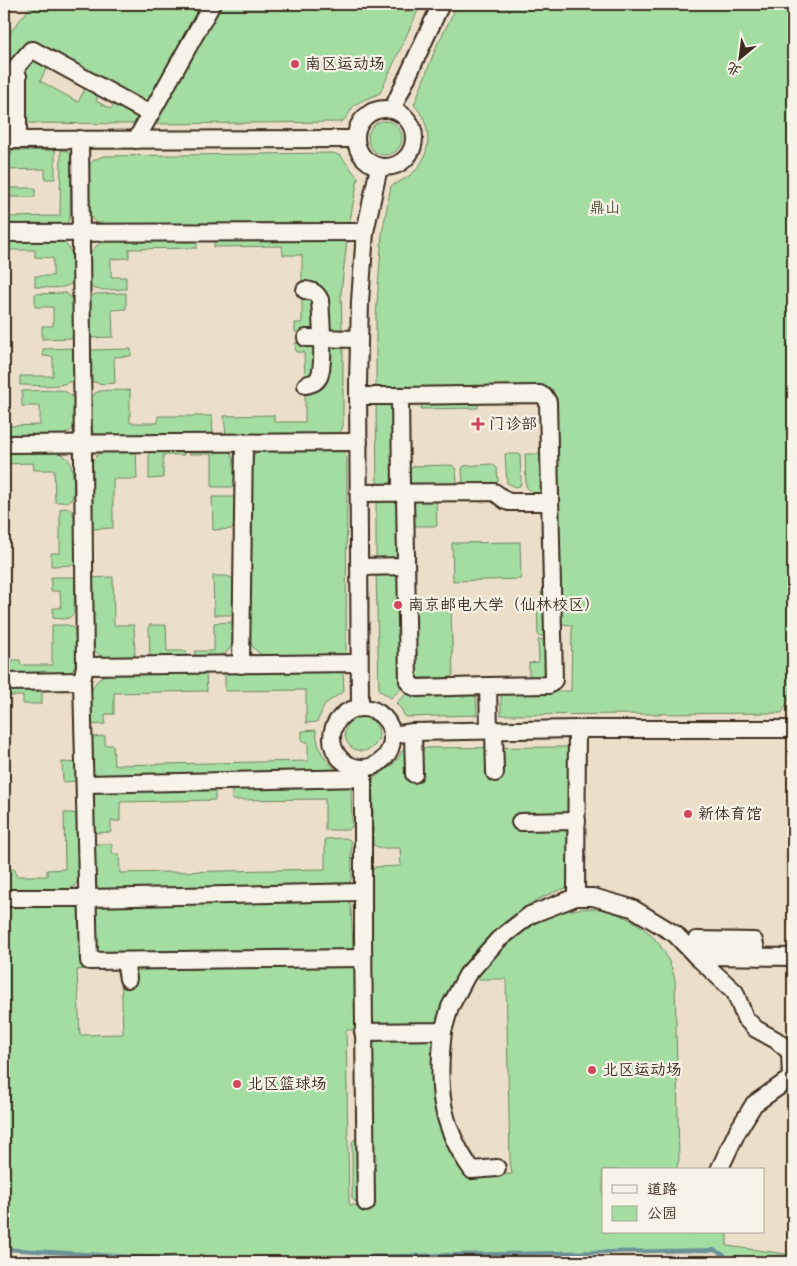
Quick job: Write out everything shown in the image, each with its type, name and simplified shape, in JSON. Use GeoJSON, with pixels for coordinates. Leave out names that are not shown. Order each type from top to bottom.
{"type":"FeatureCollection","features":[{"type":"Feature","properties":{"kind":"street"},"geometry":{"type":"LineString","coordinates":[[136,140],[212,4]]}},
{"type":"Feature","properties":{"kind":"street"},"geometry":{"type":"LineString","coordinates":[[392,110],[441,4]]}},
{"type":"Feature","properties":{"kind":"street"},"geometry":{"type":"LineString","coordinates":[[9,77],[33,50],[150,114]]}},
{"type":"Feature","properties":{"kind":"street"},"geometry":{"type":"LineString","coordinates":[[9,77],[18,76],[11,140],[354,139]]}},
{"type":"Feature","properties":{"kind":"street"},"geometry":{"type":"LineString","coordinates":[[384,108],[392,110],[399,112],[411,123],[415,138],[411,153],[400,164],[385,168],[370,165],[359,154],[354,139],[358,124],[369,112],[384,108]]}},
{"type":"Feature","properties":{"kind":"street"},"geometry":{"type":"LineString","coordinates":[[80,139],[84,443],[83,674],[89,961],[363,958]]}},
{"type":"Feature","properties":{"kind":"street"},"geometry":{"type":"LineString","coordinates":[[360,707],[358,663],[358,396],[360,302],[365,232],[379,167]]}},
{"type":"Feature","properties":{"kind":"street"},"geometry":{"type":"LineString","coordinates":[[4,233],[365,232]]}},
{"type":"Feature","properties":{"kind":"street"},"geometry":{"type":"LineString","coordinates":[[305,290],[313,291],[320,300],[322,338],[320,376],[315,383],[306,385]]}},
{"type":"Feature","properties":{"kind":"street"},"geometry":{"type":"LineString","coordinates":[[306,338],[359,339]]}},
{"type":"Feature","properties":{"kind":"street"},"geometry":{"type":"LineString","coordinates":[[358,396],[540,394],[545,397],[548,402],[554,680],[549,685],[417,688],[408,681],[406,566],[403,492],[401,486],[400,396]]}},
{"type":"Feature","properties":{"kind":"street"},"geometry":{"type":"LineString","coordinates":[[241,664],[244,442]]}},
{"type":"Feature","properties":{"kind":"street"},"geometry":{"type":"LineString","coordinates":[[4,444],[359,442]]}},
{"type":"Feature","properties":{"kind":"street"},"geometry":{"type":"LineString","coordinates":[[359,493],[494,492],[500,494],[504,500],[509,502],[550,502]]}},
{"type":"Feature","properties":{"kind":"street"},"geometry":{"type":"LineString","coordinates":[[359,567],[406,566]]}},
{"type":"Feature","properties":{"kind":"street"},"geometry":{"type":"LineString","coordinates":[[4,682],[83,674],[241,664],[358,663]]}},
{"type":"Feature","properties":{"kind":"street"},"geometry":{"type":"LineString","coordinates":[[488,686],[495,773]]}},
{"type":"Feature","properties":{"kind":"street"},"geometry":{"type":"LineString","coordinates":[[85,784],[363,773],[388,754],[392,745],[392,735],[390,726],[385,718],[369,708],[360,707],[344,713],[337,719],[333,726],[332,744],[334,752],[346,764],[363,773]]}},
{"type":"Feature","properties":{"kind":"street"},"geometry":{"type":"LineString","coordinates":[[392,735],[413,732],[577,728],[793,729]]}},
{"type":"Feature","properties":{"kind":"street"},"geometry":{"type":"LineString","coordinates":[[576,898],[577,728]]}},
{"type":"Feature","properties":{"kind":"street"},"geometry":{"type":"LineString","coordinates":[[413,732],[414,774]]}},
{"type":"Feature","properties":{"kind":"street"},"geometry":{"type":"LineString","coordinates":[[363,773],[363,958],[357,1085],[358,1136],[366,1203]]}},
{"type":"Feature","properties":{"kind":"street"},"geometry":{"type":"LineString","coordinates":[[520,822],[576,821]]}},
{"type":"Feature","properties":{"kind":"street"},"geometry":{"type":"LineString","coordinates":[[4,898],[362,892]]}},
{"type":"Feature","properties":{"kind":"street"},"geometry":{"type":"LineString","coordinates":[[497,1168],[472,1170],[461,1154],[447,1125],[441,1092],[440,1061],[443,1031],[450,1007],[467,975],[498,940],[530,915],[576,898],[593,898],[632,908],[675,934],[735,992],[745,1018],[756,1029],[776,1040],[790,1052],[792,1064],[791,1078],[754,1104],[737,1132],[720,1168]]}},
{"type":"Feature","properties":{"kind":"street"},"geometry":{"type":"LineString","coordinates":[[696,956],[793,956]]}},
{"type":"Feature","properties":{"kind":"street"},"geometry":{"type":"LineString","coordinates":[[125,961],[128,978]]}},
{"type":"Feature","properties":{"kind":"street"},"geometry":{"type":"LineString","coordinates":[[358,1034],[443,1031]]}},
{"type":"Feature","properties":{"kind":"green space"},"geometry":{"type":"Polygon","coordinates":[[[33,4],[206,4],[148,109],[34,45],[4,74],[4,40],[33,4]]]}},
{"type":"Feature","properties":{"kind":"green space","name":"南区运动场"},"geometry":{"type":"Polygon","coordinates":[[[216,4],[399,4],[397,7],[407,13],[412,4],[421,4],[380,93],[357,104],[341,122],[154,124],[216,4]]]}},
{"type":"Feature","properties":{"kind":"green space","name":"鼎山"},"geometry":{"type":"Polygon","coordinates":[[[458,4],[793,4],[793,693],[782,713],[501,715],[501,692],[571,691],[572,625],[559,624],[553,389],[376,390],[376,317],[382,234],[391,186],[414,172],[425,156],[428,138],[427,129],[420,112],[414,105],[437,45],[458,4]]]}},
{"type":"Feature","properties":{"kind":"green space"},"geometry":{"type":"Polygon","coordinates":[[[30,56],[49,64],[40,81],[78,102],[87,85],[100,92],[96,101],[111,109],[116,101],[144,116],[139,124],[24,123],[22,65],[30,56]]]}},
{"type":"Feature","properties":{"kind":"green space"},"geometry":{"type":"Polygon","coordinates":[[[385,121],[397,126],[402,138],[397,150],[385,155],[373,150],[368,138],[373,126],[385,121]]]}},
{"type":"Feature","properties":{"kind":"green space"},"geometry":{"type":"Polygon","coordinates":[[[55,150],[55,179],[45,179],[45,169],[4,170],[4,155],[11,155],[11,151],[55,150]]]}},
{"type":"Feature","properties":{"kind":"green space"},"geometry":{"type":"Polygon","coordinates":[[[61,150],[68,151],[71,155],[70,217],[67,224],[59,226],[4,226],[4,217],[60,216],[61,150]]]}},
{"type":"Feature","properties":{"kind":"green space"},"geometry":{"type":"Polygon","coordinates":[[[333,153],[341,156],[358,178],[349,225],[105,226],[96,223],[90,216],[89,165],[94,160],[103,156],[333,153]]]}},
{"type":"Feature","properties":{"kind":"green space"},"geometry":{"type":"Polygon","coordinates":[[[4,188],[35,188],[35,197],[4,197],[4,188]]]}},
{"type":"Feature","properties":{"kind":"green space"},"geometry":{"type":"Polygon","coordinates":[[[197,238],[197,248],[129,249],[129,258],[111,259],[111,277],[126,277],[126,289],[93,289],[88,284],[88,259],[95,247],[105,241],[111,239],[197,238]]]}},
{"type":"Feature","properties":{"kind":"green space"},"geometry":{"type":"Polygon","coordinates":[[[214,238],[347,240],[341,293],[342,330],[336,334],[327,329],[327,293],[316,284],[302,282],[302,255],[283,255],[282,246],[214,247],[214,238]]]}},
{"type":"Feature","properties":{"kind":"green space"},"geometry":{"type":"Polygon","coordinates":[[[4,239],[63,241],[72,254],[74,281],[61,287],[35,287],[35,276],[53,276],[53,258],[35,257],[35,250],[4,250],[4,239]]]}},
{"type":"Feature","properties":{"kind":"green space"},"geometry":{"type":"Polygon","coordinates":[[[65,293],[70,296],[74,306],[74,338],[42,339],[42,326],[53,326],[53,307],[35,307],[35,294],[65,293]]]}},
{"type":"Feature","properties":{"kind":"green space"},"geometry":{"type":"Polygon","coordinates":[[[126,293],[126,309],[112,310],[113,337],[88,338],[89,298],[95,294],[126,293]]]}},
{"type":"Feature","properties":{"kind":"green space"},"geometry":{"type":"Polygon","coordinates":[[[302,293],[314,300],[315,332],[295,332],[295,323],[302,323],[302,293]]]}},
{"type":"Feature","properties":{"kind":"green space"},"geometry":{"type":"Polygon","coordinates":[[[295,343],[315,343],[316,370],[305,381],[304,352],[296,352],[295,343]]]}},
{"type":"Feature","properties":{"kind":"green space"},"geometry":{"type":"Polygon","coordinates":[[[339,344],[343,348],[343,426],[340,433],[333,436],[226,436],[224,416],[274,415],[274,422],[305,422],[305,390],[326,347],[339,344]]]}},
{"type":"Feature","properties":{"kind":"green space"},"geometry":{"type":"Polygon","coordinates":[[[75,348],[76,378],[57,385],[20,385],[20,376],[53,376],[53,357],[43,356],[43,349],[75,348]]]}},
{"type":"Feature","properties":{"kind":"green space"},"geometry":{"type":"Polygon","coordinates":[[[131,349],[131,356],[114,357],[115,383],[104,384],[89,379],[88,350],[131,349]]]}},
{"type":"Feature","properties":{"kind":"green space"},"geometry":{"type":"Polygon","coordinates":[[[61,390],[71,395],[75,403],[72,429],[60,436],[50,438],[4,438],[4,421],[8,421],[8,426],[40,425],[40,406],[22,406],[22,391],[61,390]]]}},
{"type":"Feature","properties":{"kind":"green space"},"geometry":{"type":"Polygon","coordinates":[[[130,390],[130,423],[158,423],[158,416],[212,416],[213,434],[211,437],[101,436],[94,433],[91,429],[90,415],[94,394],[105,391],[130,390]]]}},
{"type":"Feature","properties":{"kind":"green space"},"geometry":{"type":"Polygon","coordinates":[[[478,400],[478,408],[421,409],[422,403],[478,400]]]}},
{"type":"Feature","properties":{"kind":"green space"},"geometry":{"type":"Polygon","coordinates":[[[376,401],[392,403],[393,406],[394,482],[392,486],[377,488],[376,401]]]}},
{"type":"Feature","properties":{"kind":"green space"},"geometry":{"type":"Polygon","coordinates":[[[136,447],[137,479],[113,479],[113,528],[91,529],[90,465],[98,454],[109,449],[136,447]]]}},
{"type":"Feature","properties":{"kind":"green space"},"geometry":{"type":"Polygon","coordinates":[[[183,447],[184,455],[163,455],[163,478],[149,479],[149,448],[183,447]]]}},
{"type":"Feature","properties":{"kind":"green space"},"geometry":{"type":"Polygon","coordinates":[[[189,447],[222,448],[228,450],[234,462],[236,487],[212,487],[212,454],[189,454],[189,447]]]}},
{"type":"Feature","properties":{"kind":"green space"},"geometry":{"type":"Polygon","coordinates":[[[337,448],[344,452],[347,459],[346,655],[265,657],[254,649],[249,637],[252,459],[255,453],[263,449],[337,448]]]}},
{"type":"Feature","properties":{"kind":"green space"},"geometry":{"type":"Polygon","coordinates":[[[42,450],[63,455],[70,462],[72,470],[73,498],[65,502],[55,502],[54,470],[34,470],[33,463],[4,464],[4,451],[42,450]]]}},
{"type":"Feature","properties":{"kind":"green space"},"geometry":{"type":"Polygon","coordinates":[[[540,451],[545,451],[543,493],[536,494],[531,492],[526,486],[525,454],[540,454],[540,451]]]}},
{"type":"Feature","properties":{"kind":"green space"},"geometry":{"type":"Polygon","coordinates":[[[505,454],[520,454],[520,486],[516,487],[507,483],[505,454]]]}},
{"type":"Feature","properties":{"kind":"green space"},"geometry":{"type":"Polygon","coordinates":[[[492,464],[497,468],[498,481],[495,486],[463,484],[462,469],[464,466],[492,464]]]}},
{"type":"Feature","properties":{"kind":"green space"},"geometry":{"type":"Polygon","coordinates":[[[452,465],[456,469],[457,483],[455,486],[410,485],[409,471],[414,466],[452,465]]]}},
{"type":"Feature","properties":{"kind":"green space"},"geometry":{"type":"Polygon","coordinates":[[[212,497],[236,497],[235,523],[232,529],[213,530],[212,497]]]}},
{"type":"Feature","properties":{"kind":"green space"},"geometry":{"type":"Polygon","coordinates":[[[376,498],[400,500],[400,560],[376,562],[376,498]]]}},
{"type":"Feature","properties":{"kind":"green space"},"geometry":{"type":"Polygon","coordinates":[[[436,498],[437,526],[413,526],[413,500],[436,498]]]}},
{"type":"Feature","properties":{"kind":"green space"},"geometry":{"type":"Polygon","coordinates":[[[60,509],[70,509],[75,517],[75,565],[51,566],[51,553],[60,553],[60,509]]]}},
{"type":"Feature","properties":{"kind":"green space"},"geometry":{"type":"Polygon","coordinates":[[[520,542],[521,579],[453,581],[452,543],[520,542]]]}},
{"type":"Feature","properties":{"kind":"green space"},"geometry":{"type":"Polygon","coordinates":[[[376,571],[400,571],[403,687],[391,698],[379,690],[376,571]]]}},
{"type":"Feature","properties":{"kind":"green space"},"geometry":{"type":"Polygon","coordinates":[[[213,576],[232,578],[234,585],[234,615],[214,615],[213,576]]]}},
{"type":"Feature","properties":{"kind":"green space"},"geometry":{"type":"Polygon","coordinates":[[[51,577],[75,577],[74,612],[68,618],[53,618],[53,608],[61,608],[60,591],[51,591],[51,577]]]}},
{"type":"Feature","properties":{"kind":"green space"},"geometry":{"type":"Polygon","coordinates":[[[113,577],[114,625],[134,625],[135,659],[116,660],[105,658],[95,651],[91,645],[89,578],[113,577]]]}},
{"type":"Feature","properties":{"kind":"green space"},"geometry":{"type":"Polygon","coordinates":[[[541,592],[547,592],[548,636],[538,636],[537,605],[542,605],[541,592]]]}},
{"type":"Feature","properties":{"kind":"green space"},"geometry":{"type":"Polygon","coordinates":[[[451,607],[453,675],[449,678],[417,678],[415,676],[413,608],[451,607]]]}},
{"type":"Feature","properties":{"kind":"green space"},"geometry":{"type":"Polygon","coordinates":[[[234,622],[233,641],[227,652],[215,657],[195,658],[195,651],[214,651],[214,623],[234,622]]]}},
{"type":"Feature","properties":{"kind":"green space"},"geometry":{"type":"Polygon","coordinates":[[[52,625],[68,625],[73,627],[75,631],[76,659],[70,674],[4,676],[4,660],[20,660],[21,665],[52,665],[52,625]]]}},
{"type":"Feature","properties":{"kind":"green space"},"geometry":{"type":"Polygon","coordinates":[[[149,625],[166,625],[167,651],[186,651],[186,658],[150,658],[149,625]]]}},
{"type":"Feature","properties":{"kind":"green space"},"geometry":{"type":"Polygon","coordinates":[[[549,639],[548,676],[529,677],[529,663],[539,662],[538,640],[549,639]]]}},
{"type":"Feature","properties":{"kind":"green space"},"geometry":{"type":"Polygon","coordinates":[[[341,671],[343,674],[344,691],[325,704],[317,722],[306,723],[306,690],[225,691],[225,672],[341,671]]]}},
{"type":"Feature","properties":{"kind":"green space"},"geometry":{"type":"Polygon","coordinates":[[[206,673],[207,691],[114,693],[114,714],[105,714],[105,724],[92,725],[92,689],[100,678],[107,674],[206,673]]]}},
{"type":"Feature","properties":{"kind":"green space"},"geometry":{"type":"Polygon","coordinates":[[[42,687],[42,704],[23,704],[23,696],[4,696],[4,688],[42,687]]]}},
{"type":"Feature","properties":{"kind":"green space"},"geometry":{"type":"Polygon","coordinates":[[[476,692],[477,715],[405,717],[396,703],[407,693],[476,692]]]}},
{"type":"Feature","properties":{"kind":"green space"},"geometry":{"type":"Polygon","coordinates":[[[362,717],[374,722],[379,734],[374,746],[362,751],[350,746],[345,734],[350,722],[362,717]]]}},
{"type":"Feature","properties":{"kind":"green space"},"geometry":{"type":"Polygon","coordinates":[[[316,730],[320,749],[330,764],[340,773],[95,778],[92,774],[92,737],[105,736],[105,745],[113,745],[114,765],[308,761],[308,742],[302,742],[302,731],[316,730]]]}},
{"type":"Feature","properties":{"kind":"green space"},"geometry":{"type":"Polygon","coordinates":[[[408,748],[570,748],[570,887],[537,900],[522,909],[481,944],[455,978],[437,1026],[370,1027],[366,946],[372,910],[372,871],[375,867],[401,866],[400,848],[381,848],[373,845],[373,778],[390,767],[402,751],[408,748]]]}},
{"type":"Feature","properties":{"kind":"green space"},"geometry":{"type":"Polygon","coordinates":[[[62,762],[78,763],[78,779],[63,782],[62,762]]]}},
{"type":"Feature","properties":{"kind":"green space"},"geometry":{"type":"Polygon","coordinates":[[[348,784],[351,787],[352,827],[348,830],[325,830],[325,799],[232,800],[232,786],[348,784]]]}},
{"type":"Feature","properties":{"kind":"green space"},"geometry":{"type":"Polygon","coordinates":[[[215,787],[215,800],[120,802],[120,821],[111,821],[111,832],[94,833],[93,797],[96,790],[215,787]]]}},
{"type":"Feature","properties":{"kind":"green space"},"geometry":{"type":"Polygon","coordinates":[[[64,813],[78,815],[78,880],[74,887],[67,890],[4,891],[4,869],[15,869],[16,876],[47,876],[47,870],[65,869],[64,813]]]}},
{"type":"Feature","properties":{"kind":"green space"},"geometry":{"type":"Polygon","coordinates":[[[346,838],[351,841],[352,878],[344,886],[97,890],[94,886],[94,844],[112,844],[112,854],[119,854],[120,873],[325,869],[325,839],[346,838]]]}},
{"type":"Feature","properties":{"kind":"green space"},"geometry":{"type":"Polygon","coordinates":[[[350,903],[351,907],[352,953],[96,957],[95,905],[97,904],[350,903]]]}},
{"type":"Feature","properties":{"kind":"green space"},"geometry":{"type":"Polygon","coordinates":[[[4,904],[80,904],[84,908],[85,969],[77,970],[80,1035],[123,1034],[121,968],[129,965],[349,962],[357,967],[356,1030],[346,1030],[350,1205],[367,1205],[366,1040],[435,1038],[432,1067],[433,1096],[439,1124],[450,1151],[463,1169],[473,1177],[512,1174],[510,1160],[506,979],[475,979],[506,945],[524,931],[544,919],[564,912],[586,909],[608,911],[640,925],[660,945],[669,961],[675,980],[679,1160],[677,1168],[602,1168],[602,1234],[727,1234],[727,1246],[793,1255],[793,1260],[726,1262],[724,1255],[714,1250],[180,1260],[4,1249],[4,904]]]}},
{"type":"Feature","properties":{"kind":"green space"},"geometry":{"type":"Polygon","coordinates":[[[358,1139],[359,1202],[352,1199],[352,1142],[358,1139]]]}},
{"type":"Feature","properties":{"kind":"waterway"},"geometry":{"type":"LineString","coordinates":[[4,1249],[180,1260],[714,1250],[724,1255],[726,1262]]}},
{"type":"Feature","properties":{"kind":"place","name":"南区运动场"},"geometry":{"type":"Point","coordinates":[295,64]}},
{"type":"Feature","properties":{"kind":"place","name":"门诊部"},"geometry":{"type":"Point","coordinates":[478,424]}},
{"type":"Feature","properties":{"kind":"place","name":"南京邮电大学（仙林校区）"},"geometry":{"type":"Point","coordinates":[398,605]}},
{"type":"Feature","properties":{"kind":"place","name":"新体育馆"},"geometry":{"type":"Point","coordinates":[688,814]}},
{"type":"Feature","properties":{"kind":"place","name":"北区运动场"},"geometry":{"type":"Point","coordinates":[592,1070]}},
{"type":"Feature","properties":{"kind":"place","name":"北区篮球场"},"geometry":{"type":"Point","coordinates":[237,1084]}}]}
